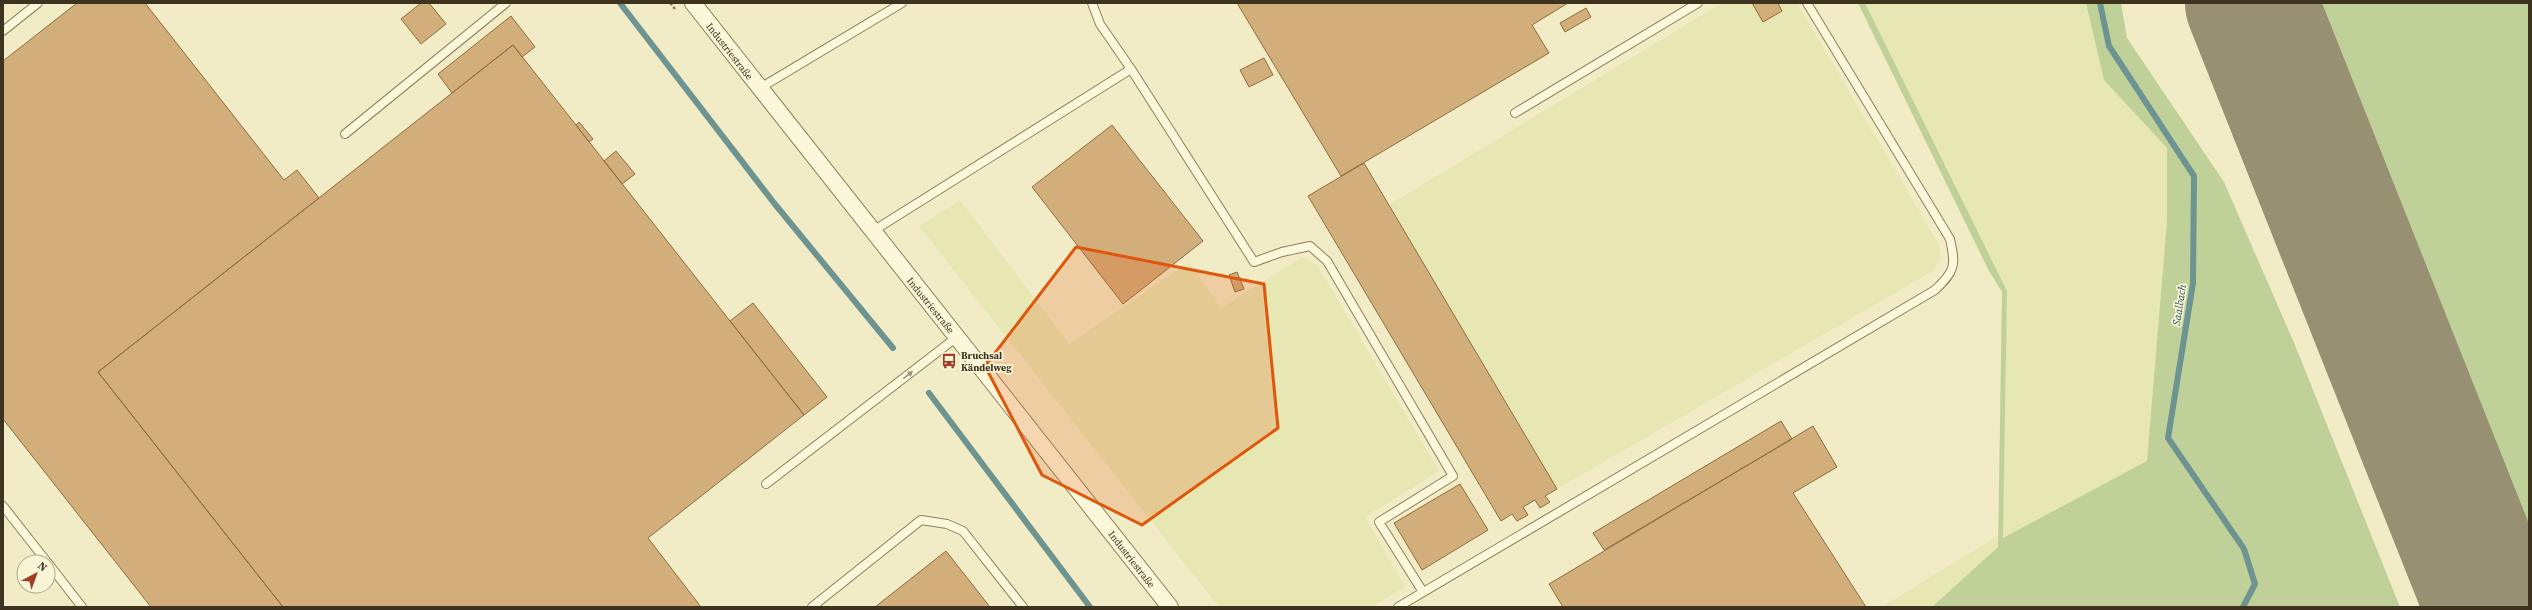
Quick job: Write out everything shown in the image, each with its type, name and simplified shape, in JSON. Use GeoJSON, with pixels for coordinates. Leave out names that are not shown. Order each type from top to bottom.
{"type":"FeatureCollection","features":[{"type":"Feature","properties":{"kind":"street","name":"Industriestraße"},"geometry":{"type":"LineString","coordinates":[[692,3],[1170,607]]}},
{"type":"Feature","properties":{"kind":"lane"},"geometry":{"type":"LineString","coordinates":[[3,31],[38,3]]}},
{"type":"Feature","properties":{"kind":"lane"},"geometry":{"type":"LineString","coordinates":[[345,134],[506,3]]}},
{"type":"Feature","properties":{"kind":"lane"},"geometry":{"type":"LineString","coordinates":[[760,88],[902,3]]}},
{"type":"Feature","properties":{"kind":"lane"},"geometry":{"type":"LineString","coordinates":[[1092,3],[1100,24],[1131,69],[1254,262],[1282,252],[1310,246],[1327,261],[1453,476],[1379,522],[1423,592]]}},
{"type":"Feature","properties":{"kind":"lane"},"geometry":{"type":"LineString","coordinates":[[1515,113],[1698,3]]}},
{"type":"Feature","properties":{"kind":"lane"},"geometry":{"type":"LineString","coordinates":[[1398,607],[1935,290],[1950,276],[1955,262],[1950,239],[1807,3]]}},
{"type":"Feature","properties":{"kind":"lane"},"geometry":{"type":"LineString","coordinates":[[873,231],[1131,69]]}},
{"type":"Feature","properties":{"kind":"lane"},"geometry":{"type":"LineString","coordinates":[[766,484],[957,337]]}},
{"type":"Feature","properties":{"kind":"lane"},"geometry":{"type":"LineString","coordinates":[[3,506],[42,554]]}},
{"type":"Feature","properties":{"kind":"lane"},"geometry":{"type":"LineString","coordinates":[[812,607],[921,520],[947,524],[963,531],[1023,607]]}},
{"type":"Feature","properties":{"kind":"lane"},"geometry":{"type":"LineString","coordinates":[[56,573],[82,607]]}},
{"type":"Feature","properties":{"kind":"highlighted area"},"geometry":{"type":"Polygon","coordinates":[[[1076,247],[1264,284],[1278,428],[1142,525],[1042,475],[985,366],[1076,247]]]}},
{"type":"Feature","properties":{"kind":"green space"},"geometry":{"type":"Polygon","coordinates":[[[1722,3],[1797,3],[1939,245],[1941,258],[1933,271],[1557,489],[1389,205],[1722,3]]]}},
{"type":"Feature","properties":{"kind":"green space"},"geometry":{"type":"Polygon","coordinates":[[[1858,3],[1865,3],[2007,291],[2003,538],[2147,461],[2167,221],[2167,148],[2104,80],[2086,3],[2121,3],[2127,38],[2224,182],[2295,345],[2400,607],[1932,607],[1998,547],[2002,292],[1989,271],[1858,3]]]}},
{"type":"Feature","properties":{"kind":"green space"},"geometry":{"type":"Polygon","coordinates":[[[1865,3],[2086,3],[2104,80],[2167,148],[2167,221],[2147,461],[2003,539],[2007,291],[1865,3]]]}},
{"type":"Feature","properties":{"kind":"green space"},"geometry":{"type":"Polygon","coordinates":[[[2322,3],[2529,3],[2529,534],[2331,49],[2322,3]]]}},
{"type":"Feature","properties":{"kind":"green space"},"geometry":{"type":"Polygon","coordinates":[[[960,200],[1069,344],[1189,262],[1221,308],[1302,257],[1317,265],[1439,471],[1365,517],[1405,587],[1372,607],[1219,607],[919,226],[960,200]]]}},
{"type":"Feature","properties":{"kind":"green space"},"geometry":{"type":"Polygon","coordinates":[[[1999,535],[1998,547],[1932,607],[1882,607],[1999,535]]]}},
{"type":"Feature","properties":{"kind":"building"},"geometry":{"type":"Polygon","coordinates":[[[77,3],[145,3],[284,180],[297,170],[319,198],[98,372],[283,607],[151,607],[3,419],[3,61],[77,3]]]}},
{"type":"Feature","properties":{"kind":"building"},"geometry":{"type":"Polygon","coordinates":[[[421,3],[429,3],[446,24],[421,44],[401,19],[421,3]]]}},
{"type":"Feature","properties":{"kind":"building"},"geometry":{"type":"Polygon","coordinates":[[[1237,3],[1568,3],[1532,25],[1549,53],[1341,176],[1237,3]]]}},
{"type":"Feature","properties":{"kind":"building"},"geometry":{"type":"Polygon","coordinates":[[[1752,3],[1778,3],[1782,11],[1763,22],[1752,3]]]}},
{"type":"Feature","properties":{"kind":"building"},"geometry":{"type":"Polygon","coordinates":[[[1586,8],[1591,17],[1565,32],[1560,23],[1586,8]]]}},
{"type":"Feature","properties":{"kind":"building"},"geometry":{"type":"Polygon","coordinates":[[[511,16],[535,47],[522,57],[513,45],[452,93],[438,74],[511,16]]]}},
{"type":"Feature","properties":{"kind":"building"},"geometry":{"type":"Polygon","coordinates":[[[513,45],[804,415],[648,538],[701,607],[283,607],[98,372],[513,45]]]}},
{"type":"Feature","properties":{"kind":"building"},"geometry":{"type":"Polygon","coordinates":[[[1264,58],[1273,75],[1249,87],[1240,70],[1264,58]]]}},
{"type":"Feature","properties":{"kind":"building"},"geometry":{"type":"Polygon","coordinates":[[[579,122],[593,139],[589,142],[576,125],[579,122]]]}},
{"type":"Feature","properties":{"kind":"building"},"geometry":{"type":"Polygon","coordinates":[[[1112,125],[1203,241],[1123,304],[1032,187],[1112,125]]]}},
{"type":"Feature","properties":{"kind":"building"},"geometry":{"type":"Polygon","coordinates":[[[616,151],[635,174],[622,184],[604,161],[616,151]]]}},
{"type":"Feature","properties":{"kind":"building"},"geometry":{"type":"Polygon","coordinates":[[[1364,163],[1557,489],[1545,496],[1550,502],[1540,508],[1535,500],[1523,507],[1528,515],[1517,521],[1512,514],[1501,521],[1308,196],[1364,163]]]}},
{"type":"Feature","properties":{"kind":"building"},"geometry":{"type":"Polygon","coordinates":[[[1237,272],[1244,289],[1235,292],[1229,275],[1237,272]]]}},
{"type":"Feature","properties":{"kind":"building"},"geometry":{"type":"Polygon","coordinates":[[[753,303],[827,397],[804,415],[730,321],[753,303]]]}},
{"type":"Feature","properties":{"kind":"building"},"geometry":{"type":"Polygon","coordinates":[[[1781,421],[1792,439],[1604,550],[1593,533],[1781,421]]]}},
{"type":"Feature","properties":{"kind":"building"},"geometry":{"type":"Polygon","coordinates":[[[1813,426],[1837,467],[1793,493],[1866,607],[1563,607],[1549,584],[1813,426]]]}},
{"type":"Feature","properties":{"kind":"building"},"geometry":{"type":"Polygon","coordinates":[[[1460,484],[1488,530],[1422,570],[1394,523],[1460,484]]]}},
{"type":"Feature","properties":{"kind":"building"},"geometry":{"type":"Polygon","coordinates":[[[946,551],[990,607],[875,607],[946,551]]]}},
{"type":"Feature","properties":{"kind":"waterway"},"geometry":{"type":"LineString","coordinates":[[620,3],[774,203],[893,348]]}},
{"type":"Feature","properties":{"kind":"waterway","name":"Saalbach"},"geometry":{"type":"LineString","coordinates":[[2100,3],[2109,46],[2194,176],[2193,283],[2168,438],[2244,549],[2255,584],[2243,607]]}},
{"type":"Feature","properties":{"kind":"waterway"},"geometry":{"type":"LineString","coordinates":[[929,393],[1090,607]]}},
{"type":"Feature","properties":{"kind":"runway"},"geometry":{"type":"LineString","coordinates":[[2251,3],[2491,607]]}},
{"type":"Feature","properties":{"kind":"place","name":"Bruchsal Kändelweg"},"geometry":{"type":"Point","coordinates":[949,361]}}]}
